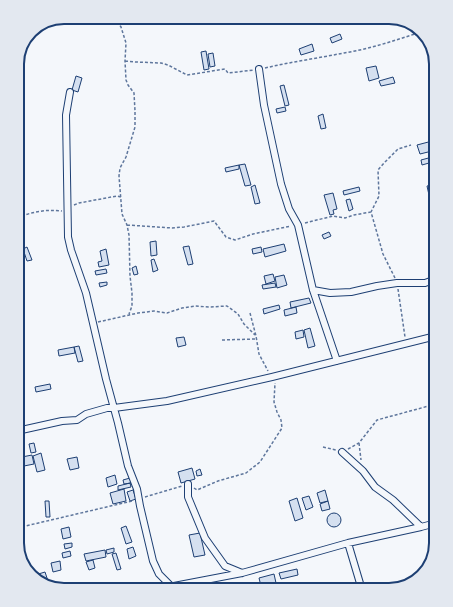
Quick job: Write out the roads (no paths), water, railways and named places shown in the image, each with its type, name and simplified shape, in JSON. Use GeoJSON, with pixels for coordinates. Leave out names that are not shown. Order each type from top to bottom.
{"type":"FeatureCollection","features":[{"type":"Feature","properties":{"kind":"street"},"geometry":{"type":"LineString","coordinates":[[259,70],[264,105],[281,184],[289,209],[298,224],[313,290],[337,360]]}},
{"type":"Feature","properties":{"kind":"street"},"geometry":{"type":"LineString","coordinates":[[70,92],[66,115],[68,237],[86,293],[128,466],[137,489],[153,561],[159,574],[167,583]]}},
{"type":"Feature","properties":{"kind":"street"},"geometry":{"type":"LineString","coordinates":[[313,290],[330,293],[351,292],[398,283],[425,283],[429,282]]}},
{"type":"Feature","properties":{"kind":"street"},"geometry":{"type":"LineString","coordinates":[[24,429],[62,421],[77,420],[86,414],[107,408],[167,401],[272,378],[337,360],[429,338]]}},
{"type":"Feature","properties":{"kind":"street"},"geometry":{"type":"LineString","coordinates":[[342,452],[363,471],[375,487],[393,500],[421,527]]}},
{"type":"Feature","properties":{"kind":"street"},"geometry":{"type":"LineString","coordinates":[[188,484],[188,498],[206,538],[225,566],[242,573]]}},
{"type":"Feature","properties":{"kind":"street"},"geometry":{"type":"LineString","coordinates":[[195,583],[242,573],[348,543],[429,525]]}},
{"type":"Feature","properties":{"kind":"street"},"geometry":{"type":"LineString","coordinates":[[348,543],[360,583]]}}]}
